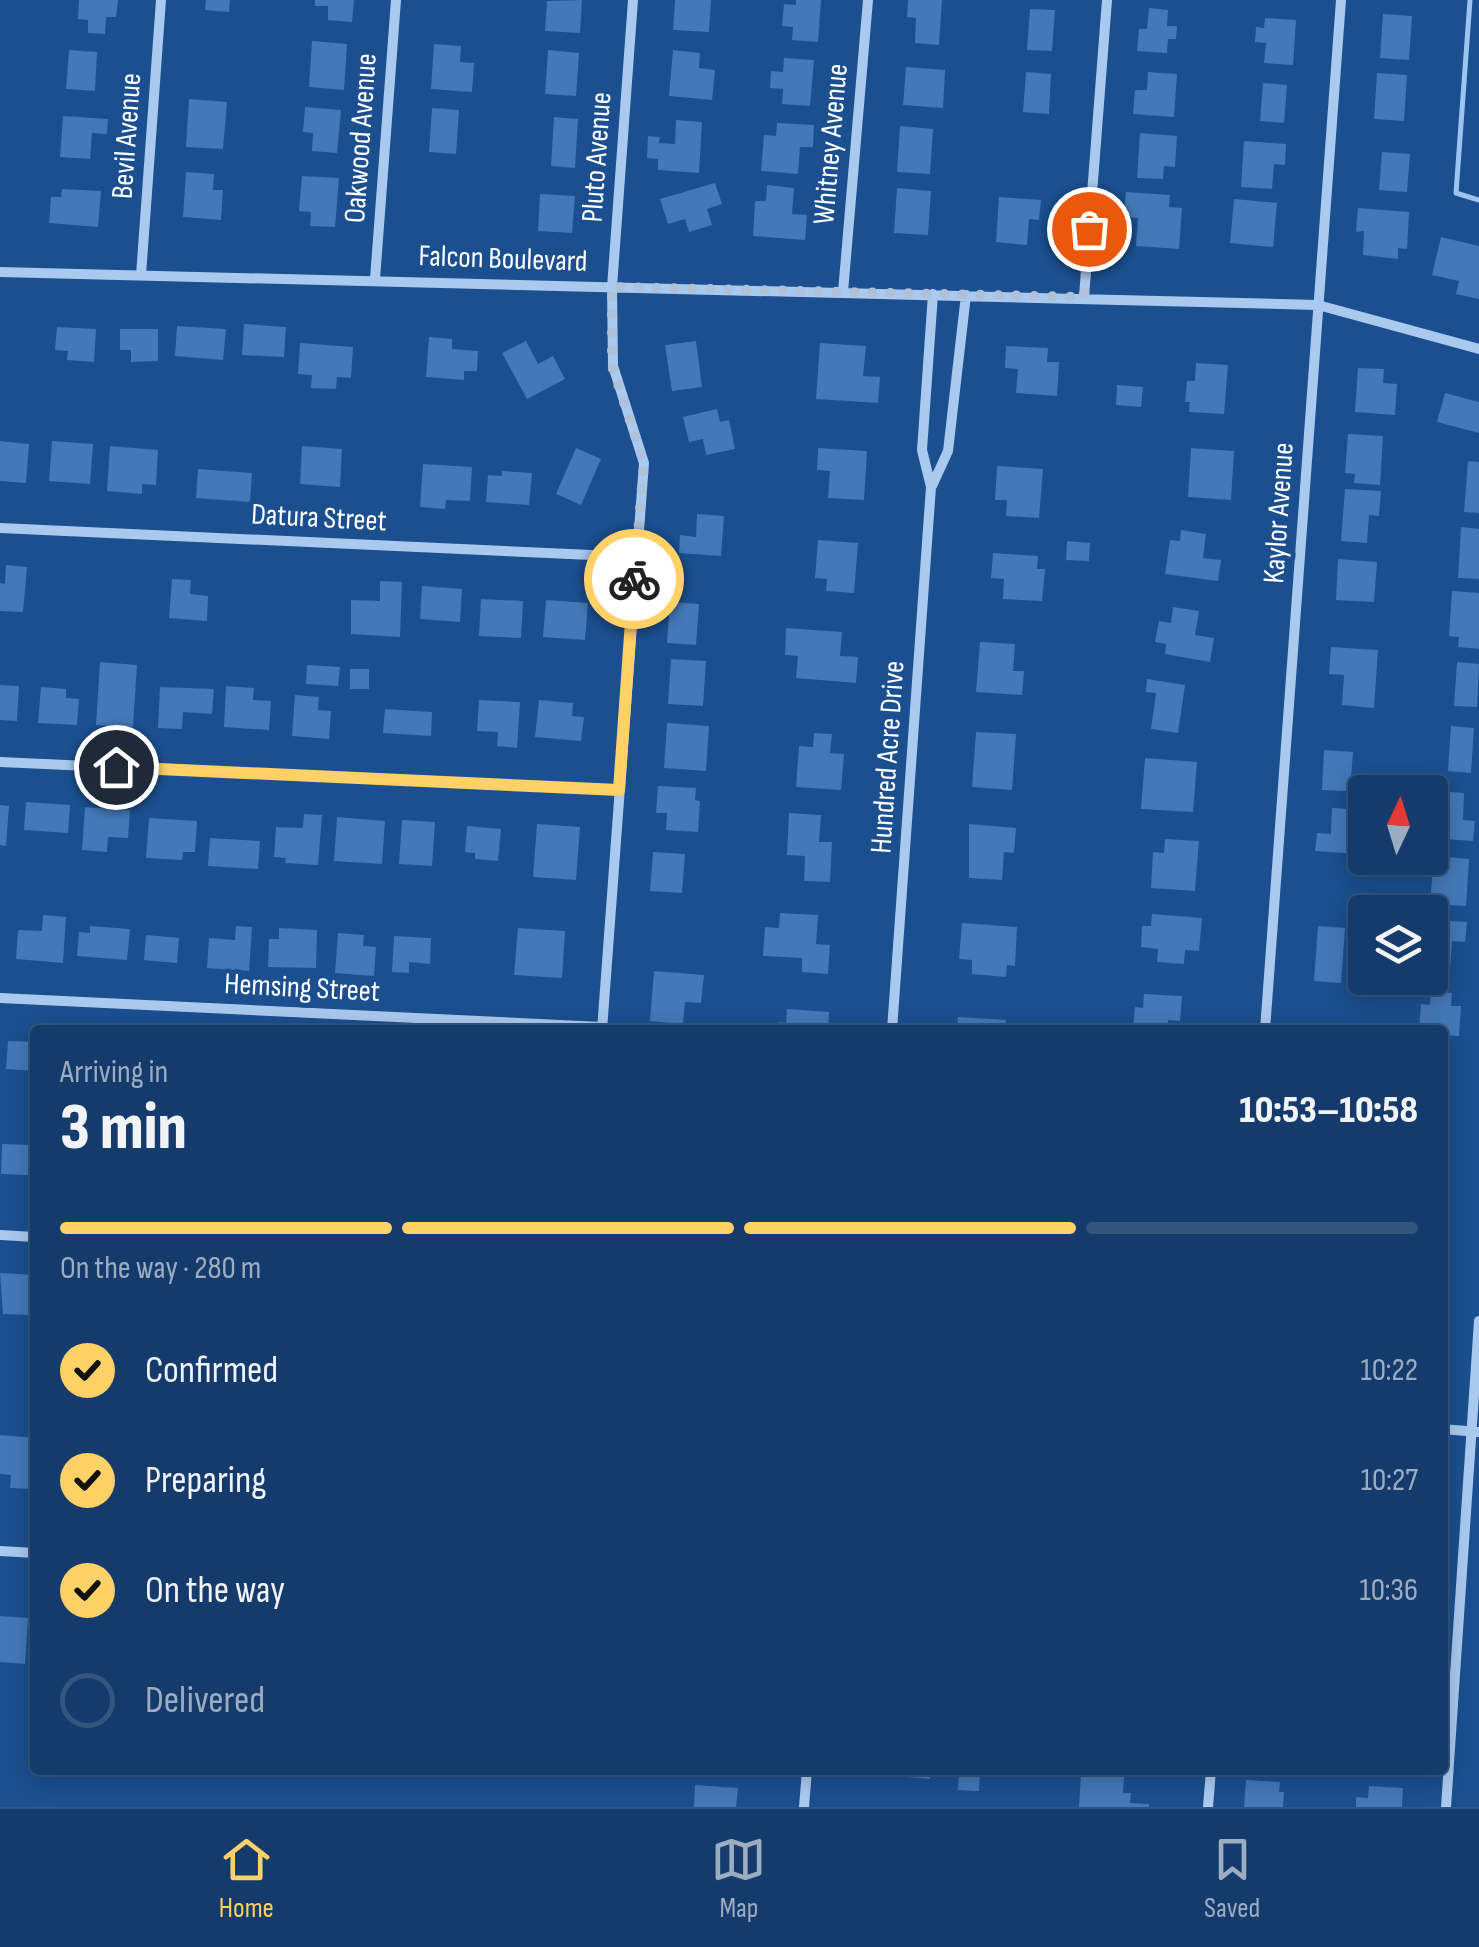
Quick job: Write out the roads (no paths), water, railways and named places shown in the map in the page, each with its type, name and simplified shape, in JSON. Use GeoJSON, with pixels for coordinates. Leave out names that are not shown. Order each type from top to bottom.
{"type":"FeatureCollection","features":[{"type":"Feature","properties":{"kind":"street","name":"Bevil Avenue"},"geometry":{"type":"LineString","coordinates":[[142,275],[161,0]]}},
{"type":"Feature","properties":{"kind":"street","name":"Oakwood Avenue"},"geometry":{"type":"LineString","coordinates":[[375,280],[396,0]]}},
{"type":"Feature","properties":{"kind":"street","name":"Pluto Avenue"},"geometry":{"type":"LineString","coordinates":[[602,1025],[644,463],[612,366],[612,287],[633,0]]}},
{"type":"Feature","properties":{"kind":"street","name":"Whitney Avenue"},"geometry":{"type":"LineString","coordinates":[[843,292],[868,0]]}},
{"type":"Feature","properties":{"kind":"street"},"geometry":{"type":"LineString","coordinates":[[1084,297],[1107,0]]}},
{"type":"Feature","properties":{"kind":"street","name":"Kaylor Avenue"},"geometry":{"type":"LineString","coordinates":[[1265,1025],[1341,0]]}},
{"type":"Feature","properties":{"kind":"street","name":"Falcon Boulevard"},"geometry":{"type":"LineString","coordinates":[[0,272],[1318,305],[1479,349]]}},
{"type":"Feature","properties":{"kind":"street","name":"Hundred Acre Drive"},"geometry":{"type":"LineString","coordinates":[[892,1025],[931,487],[922,450],[933,294]]}},
{"type":"Feature","properties":{"kind":"street","name":"Hundred Acre Drive"},"geometry":{"type":"LineString","coordinates":[[931,487],[948,452],[966,295]]}},
{"type":"Feature","properties":{"kind":"street","name":"Datura Street"},"geometry":{"type":"LineString","coordinates":[[0,528],[636,557]]}},
{"type":"Feature","properties":{"kind":"street"},"geometry":{"type":"LineString","coordinates":[[0,762],[619,790]]}},
{"type":"Feature","properties":{"kind":"street","name":"Hemsing Street"},"geometry":{"type":"LineString","coordinates":[[0,998],[542,1025]]}},
{"type":"Feature","properties":{"kind":"street"},"geometry":{"type":"LineString","coordinates":[[0,1235],[30,1236]]}},
{"type":"Feature","properties":{"kind":"street"},"geometry":{"type":"LineString","coordinates":[[1446,1807],[1475,1432],[1479,1321]]}},
{"type":"Feature","properties":{"kind":"street"},"geometry":{"type":"LineString","coordinates":[[1448,1430],[1475,1432]]}},
{"type":"Feature","properties":{"kind":"street"},"geometry":{"type":"LineString","coordinates":[[0,1551],[30,1553]]}},
{"type":"Feature","properties":{"kind":"street"},"geometry":{"type":"LineString","coordinates":[[804,1807],[807,1775]]}},
{"type":"Feature","properties":{"kind":"street"},"geometry":{"type":"LineString","coordinates":[[1208,1807],[1211,1775]]}},
{"type":"Feature","properties":{"kind":"waterway"},"geometry":{"type":"LineString","coordinates":[[1470,0],[1456,193],[1479,200]]}}]}
